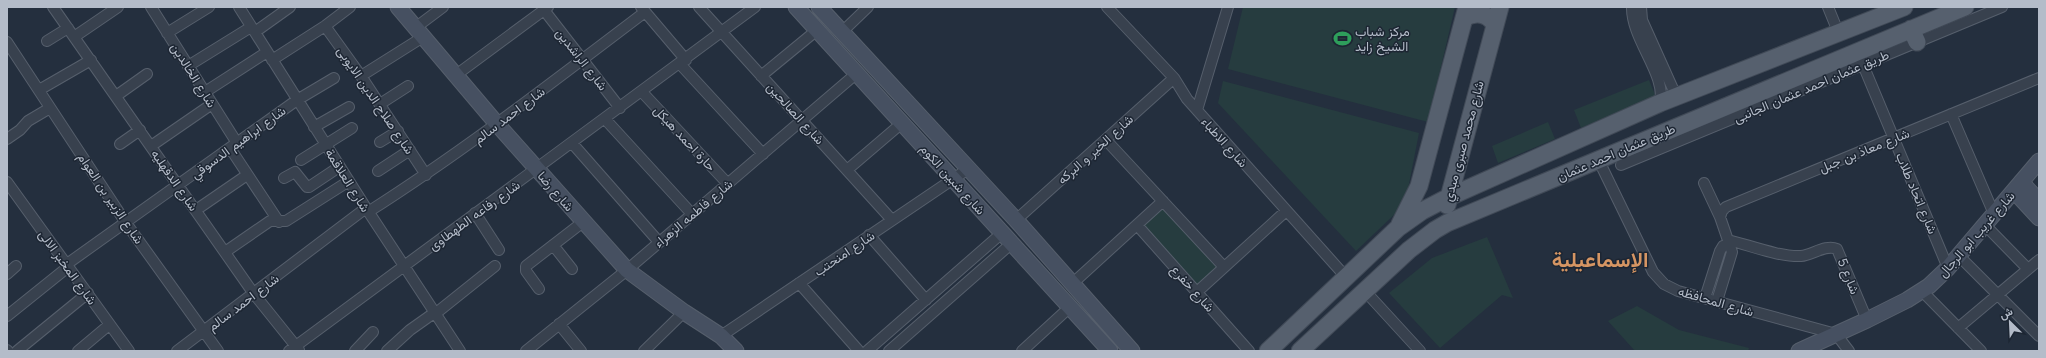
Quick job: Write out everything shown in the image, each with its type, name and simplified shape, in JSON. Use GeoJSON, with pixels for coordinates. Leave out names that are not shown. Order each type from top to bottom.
{"type":"FeatureCollection","features":[{"type":"Feature","properties":{"kind":"main road","name":"شارع محمد صبرى مبدي"},"geometry":{"type":"LineString","coordinates":[[1399,259],[1412,236],[1440,214],[1446,206],[1500,7]]}},
{"type":"Feature","properties":{"kind":"main road","name":"طريق عثمان احمد عثمان"},"geometry":{"type":"LineString","coordinates":[[1268,351],[1312,307],[1398,228],[1422,211],[1449,196],[1670,99],[1839,34],[1904,7]]}},
{"type":"Feature","properties":{"kind":"main road","name":"طريق عثمان احمد عثمان"},"geometry":{"type":"LineString","coordinates":[[1300,351],[1399,259],[1425,237],[1447,223],[1725,106],[1861,58],[1914,35],[1965,7]]}},
{"type":"Feature","properties":{"kind":"main road"},"geometry":{"type":"LineString","coordinates":[[1398,228],[1419,186],[1466,12],[1488,17],[1495,25]]}},
{"type":"Feature","properties":{"kind":"main road"},"geometry":{"type":"LineString","coordinates":[[1714,81],[1711,89],[1712,97],[1717,103],[1725,106]]}},
{"type":"Feature","properties":{"kind":"main road"},"geometry":{"type":"LineString","coordinates":[[1670,99],[1681,108],[1683,116],[1680,125]]}},
{"type":"Feature","properties":{"kind":"main road"},"geometry":{"type":"LineString","coordinates":[[1312,307],[1318,318],[1328,325]]}},
{"type":"Feature","properties":{"kind":"street","name":"شارع الدقهليه"},"geometry":{"type":"LineString","coordinates":[[53,7],[254,294],[295,349]]}},
{"type":"Feature","properties":{"kind":"street"},"geometry":{"type":"LineString","coordinates":[[74,37],[118,7]]}},
{"type":"Feature","properties":{"kind":"street","name":"شارع الخالدين"},"geometry":{"type":"LineString","coordinates":[[151,7],[205,92],[248,175],[279,222]]}},
{"type":"Feature","properties":{"kind":"street"},"geometry":{"type":"LineString","coordinates":[[167,33],[209,7]]}},
{"type":"Feature","properties":{"kind":"street","name":"شارع العلاقمة"},"geometry":{"type":"LineString","coordinates":[[239,7],[339,167],[460,351]]}},
{"type":"Feature","properties":{"kind":"street"},"geometry":{"type":"LineString","coordinates":[[188,66],[253,30],[290,7]]}},
{"type":"Feature","properties":{"kind":"street"},"geometry":{"type":"LineString","coordinates":[[205,92],[325,26],[350,7]]}},
{"type":"Feature","properties":{"kind":"street","name":"شارع رضا"},"geometry":{"type":"LineString","coordinates":[[398,7],[536,169],[627,270],[684,312],[721,336],[736,351]]}},
{"type":"Feature","properties":{"kind":"street"},"geometry":{"type":"LineString","coordinates":[[361,76],[419,32],[443,7]]}},
{"type":"Feature","properties":{"kind":"street","name":"شارع الصالحين"},"geometry":{"type":"LineString","coordinates":[[699,7],[892,220]]}},
{"type":"Feature","properties":{"kind":"street","name":"شارع رفاعه الطهطاوى"},"geometry":{"type":"LineString","coordinates":[[295,349],[403,266],[683,62],[755,7]]}},
{"type":"Feature","properties":{"kind":"street","name":"شارع شبين الكوم"},"geometry":{"type":"LineString","coordinates":[[796,7],[1110,351]]}},
{"type":"Feature","properties":{"kind":"street","name":"شارع شبين الكوم"},"geometry":{"type":"LineString","coordinates":[[819,7],[1016,220],[1132,351]]}},
{"type":"Feature","properties":{"kind":"street"},"geometry":{"type":"LineString","coordinates":[[842,32],[868,7]]}},
{"type":"Feature","properties":{"kind":"street","name":"شارع الاطباء"},"geometry":{"type":"LineString","coordinates":[[1108,7],[1174,78],[1187,99],[1345,276]]}},
{"type":"Feature","properties":{"kind":"street"},"geometry":{"type":"LineString","coordinates":[[1197,110],[1228,7]]}},
{"type":"Feature","properties":{"kind":"street"},"geometry":{"type":"LineString","coordinates":[[1632,7],[1634,24],[1661,90],[1670,99]]}},
{"type":"Feature","properties":{"kind":"street"},"geometry":{"type":"LineString","coordinates":[[1640,7],[1642,20],[1671,84],[1670,99]]}},
{"type":"Feature","properties":{"kind":"street"},"geometry":{"type":"LineString","coordinates":[[1828,7],[1839,34]]}},
{"type":"Feature","properties":{"kind":"street"},"geometry":{"type":"LineString","coordinates":[[1914,35],[2002,7]]}},
{"type":"Feature","properties":{"kind":"street"},"geometry":{"type":"LineString","coordinates":[[456,76],[546,8]]}},
{"type":"Feature","properties":{"kind":"street","name":"شارع الراشدين"},"geometry":{"type":"LineString","coordinates":[[546,8],[582,60],[620,108]]}},
{"type":"Feature","properties":{"kind":"street"},"geometry":{"type":"LineString","coordinates":[[643,10],[683,62],[763,154]]}},
{"type":"Feature","properties":{"kind":"street","name":"شارع احمد سالم"},"geometry":{"type":"LineString","coordinates":[[177,351],[367,210],[426,175],[497,124],[582,60],[643,10]]}},
{"type":"Feature","properties":{"kind":"street","name":"شارع صلاح الدين الايوبى"},"geometry":{"type":"LineString","coordinates":[[325,26],[380,104],[426,175]]}},
{"type":"Feature","properties":{"kind":"street"},"geometry":{"type":"LineString","coordinates":[[47,41],[68,28]]}},
{"type":"Feature","properties":{"kind":"street"},"geometry":{"type":"LineString","coordinates":[[761,76],[817,30]]}},
{"type":"Feature","properties":{"kind":"street","name":"شارع الزبير بن العوام"},"geometry":{"type":"LineString","coordinates":[[7,42],[126,223],[218,351]]}},
{"type":"Feature","properties":{"kind":"street","name":"شارع اتحاد طلاب"},"geometry":{"type":"LineString","coordinates":[[1861,58],[1948,268]]}},
{"type":"Feature","properties":{"kind":"street","name":"طريق عثمان احمد عثمان الجانبى"},"geometry":{"type":"LineString","coordinates":[[1620,165],[1861,58]]}},
{"type":"Feature","properties":{"kind":"street"},"geometry":{"type":"LineString","coordinates":[[39,90],[91,60]]}},
{"type":"Feature","properties":{"kind":"street","name":"شارع فاطمه الزهراء"},"geometry":{"type":"LineString","coordinates":[[526,351],[627,270],[857,73]]}},
{"type":"Feature","properties":{"kind":"street"},"geometry":{"type":"LineString","coordinates":[[116,96],[147,74]]}},
{"type":"Feature","properties":{"kind":"street","name":"شارع ابراهيم الدسوقي"},"geometry":{"type":"LineString","coordinates":[[7,316],[67,265],[297,100],[334,78]]}},
{"type":"Feature","properties":{"kind":"street","name":"شارع الخير و البركه"},"geometry":{"type":"LineString","coordinates":[[1016,220],[1174,78]]}},
{"type":"Feature","properties":{"kind":"street","name":"شارع معاذ بن جبل"},"geometry":{"type":"LineString","coordinates":[[1720,217],[1724,209],[1729,206],[2039,78]]}},
{"type":"Feature","properties":{"kind":"street"},"geometry":{"type":"LineString","coordinates":[[380,104],[408,86]]}},
{"type":"Feature","properties":{"kind":"street","name":"حارة احمد هيكل"},"geometry":{"type":"LineString","coordinates":[[642,92],[728,184]]}},
{"type":"Feature","properties":{"kind":"street"},"geometry":{"type":"LineString","coordinates":[[151,146],[212,104]]}},
{"type":"Feature","properties":{"kind":"street"},"geometry":{"type":"LineString","coordinates":[[314,127],[349,107]]}},
{"type":"Feature","properties":{"kind":"street"},"geometry":{"type":"LineString","coordinates":[[7,139],[20,130],[28,121],[50,108]]}},
{"type":"Feature","properties":{"kind":"street"},"geometry":{"type":"LineString","coordinates":[[1951,114],[1990,220],[2028,269]]}},
{"type":"Feature","properties":{"kind":"street"},"geometry":{"type":"LineString","coordinates":[[605,119],[692,214]]}},
{"type":"Feature","properties":{"kind":"street"},"geometry":{"type":"LineString","coordinates":[[847,170],[902,123]]}},
{"type":"Feature","properties":{"kind":"street"},"geometry":{"type":"LineString","coordinates":[[301,160],[352,128]]}},
{"type":"Feature","properties":{"kind":"street"},"geometry":{"type":"LineString","coordinates":[[120,144],[140,130]]}},
{"type":"Feature","properties":{"kind":"street"},"geometry":{"type":"LineString","coordinates":[[380,142],[398,131]]}},
{"type":"Feature","properties":{"kind":"street"},"geometry":{"type":"LineString","coordinates":[[1106,140],[1224,266]]}},
{"type":"Feature","properties":{"kind":"street"},"geometry":{"type":"LineString","coordinates":[[572,143],[659,242]]}},
{"type":"Feature","properties":{"kind":"street"},"geometry":{"type":"LineString","coordinates":[[378,171],[410,150]]}},
{"type":"Feature","properties":{"kind":"street","name":"شارع المحافظه"},"geometry":{"type":"LineString","coordinates":[[1598,159],[1653,272],[1670,288],[1836,334]]}},
{"type":"Feature","properties":{"kind":"street","name":"شارع غريب ابو الرجال"},"geometry":{"type":"LineString","coordinates":[[1799,351],[1867,320],[1922,290],[1948,268],[1959,256],[2039,161]]}},
{"type":"Feature","properties":{"kind":"street"},"geometry":{"type":"LineString","coordinates":[[284,178],[296,172],[309,187],[339,167]]}},
{"type":"Feature","properties":{"kind":"street","name":"شارع امنحتب"},"geometry":{"type":"LineString","coordinates":[[721,336],[968,169]]}},
{"type":"Feature","properties":{"kind":"street"},"geometry":{"type":"LineString","coordinates":[[196,210],[248,175]]}},
{"type":"Feature","properties":{"kind":"street"},"geometry":{"type":"LineString","coordinates":[[225,252],[270,221],[286,221],[349,181]]}},
{"type":"Feature","properties":{"kind":"street"},"geometry":{"type":"LineString","coordinates":[[1704,183],[1720,217],[1732,254],[1717,301]]}},
{"type":"Feature","properties":{"kind":"street","name":"شارع المخبز الالى"},"geometry":{"type":"LineString","coordinates":[[8,185],[129,351]]}},
{"type":"Feature","properties":{"kind":"street"},"geometry":{"type":"LineString","coordinates":[[2018,186],[2039,201]]}},
{"type":"Feature","properties":{"kind":"street"},"geometry":{"type":"LineString","coordinates":[[2018,186],[2039,218]]}},
{"type":"Feature","properties":{"kind":"street"},"geometry":{"type":"LineString","coordinates":[[1073,284],[1163,201]]}},
{"type":"Feature","properties":{"kind":"street"},"geometry":{"type":"LineString","coordinates":[[1197,292],[1286,211]]}},
{"type":"Feature","properties":{"kind":"street"},"geometry":{"type":"LineString","coordinates":[[475,213],[499,250]]}},
{"type":"Feature","properties":{"kind":"street"},"geometry":{"type":"LineString","coordinates":[[540,289],[526,267],[583,222]]}},
{"type":"Feature","properties":{"kind":"street","name":"شارع خفرع"},"geometry":{"type":"LineString","coordinates":[[1137,225],[1249,351]]}},
{"type":"Feature","properties":{"kind":"street"},"geometry":{"type":"LineString","coordinates":[[869,236],[926,300]]}},
{"type":"Feature","properties":{"kind":"street"},"geometry":{"type":"LineString","coordinates":[[867,351],[926,300],[1007,238]]}},
{"type":"Feature","properties":{"kind":"street"},"geometry":{"type":"LineString","coordinates":[[889,351],[1007,238]]}},
{"type":"Feature","properties":{"kind":"street"},"geometry":{"type":"LineString","coordinates":[[1705,298],[1720,251],[1728,242]]}},
{"type":"Feature","properties":{"kind":"street","name":"شارع 5"},"geometry":{"type":"LineString","coordinates":[[1728,242],[1794,255],[1811,254],[1831,247],[1837,249],[1867,320]]}},
{"type":"Feature","properties":{"kind":"street"},"geometry":{"type":"LineString","coordinates":[[553,245],[572,269]]}},
{"type":"Feature","properties":{"kind":"street"},"geometry":{"type":"LineString","coordinates":[[1959,256],[2039,336]]}},
{"type":"Feature","properties":{"kind":"street"},"geometry":{"type":"LineString","coordinates":[[1958,328],[2039,260]]}},
{"type":"Feature","properties":{"kind":"street"},"geometry":{"type":"LineString","coordinates":[[7,274],[16,266]]}},
{"type":"Feature","properties":{"kind":"street"},"geometry":{"type":"LineString","coordinates":[[387,351],[410,330],[435,314],[495,266]]}},
{"type":"Feature","properties":{"kind":"street"},"geometry":{"type":"LineString","coordinates":[[799,283],[859,351]]}},
{"type":"Feature","properties":{"kind":"street"},"geometry":{"type":"LineString","coordinates":[[1922,290],[1976,349]]}},
{"type":"Feature","properties":{"kind":"street"},"geometry":{"type":"LineString","coordinates":[[1365,291],[1420,351]]}},
{"type":"Feature","properties":{"kind":"street"},"geometry":{"type":"LineString","coordinates":[[17,351],[88,293]]}},
{"type":"Feature","properties":{"kind":"street"},"geometry":{"type":"LineString","coordinates":[[1022,351],[1070,307]]}},
{"type":"Feature","properties":{"kind":"street"},"geometry":{"type":"LineString","coordinates":[[644,351],[684,312]]}},
{"type":"Feature","properties":{"kind":"street"},"geometry":{"type":"LineString","coordinates":[[559,324],[581,351]]}},
{"type":"Feature","properties":{"kind":"street"},"geometry":{"type":"LineString","coordinates":[[78,351],[109,325]]}},
{"type":"Feature","properties":{"kind":"street"},"geometry":{"type":"LineString","coordinates":[[355,351],[373,332]]}},
{"type":"Feature","properties":{"kind":"street"},"geometry":{"type":"LineString","coordinates":[[1836,334],[1849,351]]}},
{"type":"Feature","properties":{"kind":"green space","name":"مركز شباب الشيخ زايد"},"geometry":{"type":"Polygon","coordinates":[[[1243,7],[1455,7],[1428,122],[1228,69],[1243,7]]]}},
{"type":"Feature","properties":{"kind":"green space"},"geometry":{"type":"Polygon","coordinates":[[[1649,80],[1656,97],[1581,128],[1574,110],[1649,80]]]}},
{"type":"Feature","properties":{"kind":"green space"},"geometry":{"type":"Polygon","coordinates":[[[1223,81],[1419,133],[1408,189],[1396,213],[1356,251],[1218,103],[1223,81]]]}},
{"type":"Feature","properties":{"kind":"green space"},"geometry":{"type":"Polygon","coordinates":[[[1548,122],[1555,139],[1498,163],[1492,146],[1548,122]]]}},
{"type":"Feature","properties":{"kind":"green space"},"geometry":{"type":"Polygon","coordinates":[[[1163,203],[1222,266],[1197,290],[1139,225],[1163,203]]]}},
{"type":"Feature","properties":{"kind":"green space"},"geometry":{"type":"Polygon","coordinates":[[[1487,237],[1513,298],[1502,295],[1440,348],[1389,293],[1432,258],[1487,237]]]}},
{"type":"Feature","properties":{"kind":"green space"},"geometry":{"type":"Polygon","coordinates":[[[1637,306],[1679,330],[1749,348],[1748,351],[1635,351],[1608,321],[1637,306]]]}},
{"type":"Feature","properties":{"kind":"place","name":"مركز شباب الشيخ زايد"},"geometry":{"type":"Point","coordinates":[1342,38]}},
{"type":"Feature","properties":{"kind":"district","name":"الإسماعيلية"},"geometry":{"type":"Point","coordinates":[1600,259]}}]}
